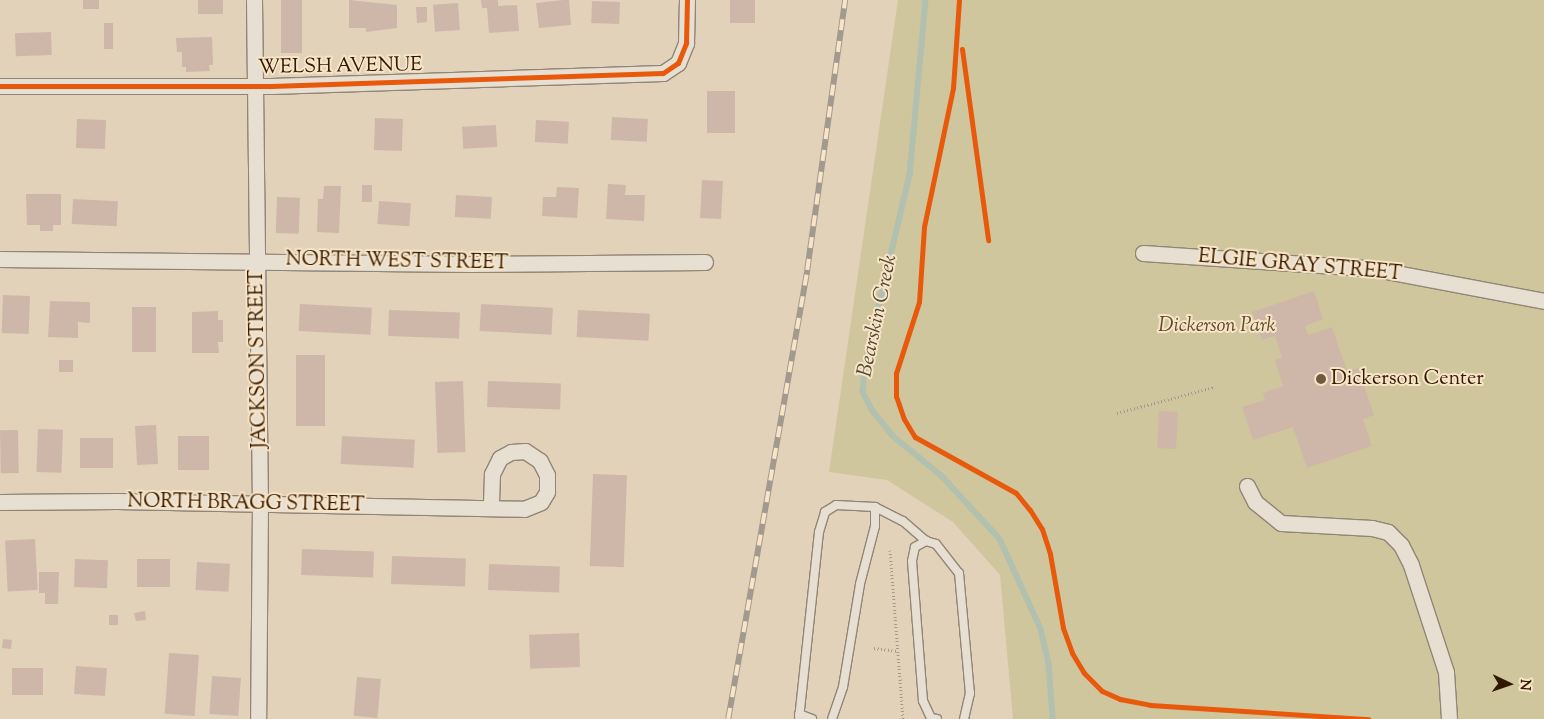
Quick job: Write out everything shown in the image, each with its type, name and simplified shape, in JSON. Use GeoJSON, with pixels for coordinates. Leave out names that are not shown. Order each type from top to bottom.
{"type":"FeatureCollection","features":[{"type":"Feature","properties":{"kind":"street","name":"JACKSON STREET"},"geometry":{"type":"LineString","coordinates":[[254,0],[260,504],[258,719]]}},
{"type":"Feature","properties":{"kind":"street","name":"WELSH AVENUE"},"geometry":{"type":"LineString","coordinates":[[0,86],[254,84],[663,73],[678,63],[686,43],[687,0]]}},
{"type":"Feature","properties":{"kind":"street","name":"ELGIE GRAY STREET"},"geometry":{"type":"LineString","coordinates":[[1143,253],[1375,269],[1544,301]]}},
{"type":"Feature","properties":{"kind":"street","name":"NORTH WEST STREET"},"geometry":{"type":"LineString","coordinates":[[0,259],[705,262]]}},
{"type":"Feature","properties":{"kind":"street","name":"NORTH BRAGG STREET"},"geometry":{"type":"LineString","coordinates":[[0,502],[524,509],[541,502],[547,492],[547,475],[540,461],[525,452],[511,452],[500,458],[492,474],[491,508]]}},
{"type":"Feature","properties":{"kind":"street"},"geometry":{"type":"LineString","coordinates":[[1247,486],[1255,502],[1281,523],[1372,528],[1388,532],[1401,545],[1411,564],[1446,672],[1449,719]]}},
{"type":"Feature","properties":{"kind":"lane"},"geometry":{"type":"LineString","coordinates":[[812,719],[799,716],[819,532],[825,512],[836,505],[875,507],[903,521],[926,541],[936,544],[959,573],[970,693],[963,719]]}},
{"type":"Feature","properties":{"kind":"lane"},"geometry":{"type":"LineString","coordinates":[[832,719],[843,688],[860,584],[875,526],[875,507]]}},
{"type":"Feature","properties":{"kind":"lane"},"geometry":{"type":"LineString","coordinates":[[926,541],[916,547],[912,562],[923,701],[931,718],[937,719]]}},
{"type":"Feature","properties":{"kind":"path"},"geometry":{"type":"LineString","coordinates":[[1117,413],[1214,387]]}},
{"type":"Feature","properties":{"kind":"path"},"geometry":{"type":"LineString","coordinates":[[890,550],[903,719]]}},
{"type":"Feature","properties":{"kind":"path"},"geometry":{"type":"LineString","coordinates":[[874,648],[898,651]]}},
{"type":"Feature","properties":{"kind":"green space","name":"Dickerson Park"},"geometry":{"type":"Polygon","coordinates":[[[898,0],[1544,0],[1544,719],[1013,719],[1000,575],[953,522],[887,480],[829,472],[898,0]]]}},
{"type":"Feature","properties":{"kind":"building"},"geometry":{"type":"Polygon","coordinates":[[[83,0],[99,0],[99,9],[83,9],[83,0]]]}},
{"type":"Feature","properties":{"kind":"building"},"geometry":{"type":"Polygon","coordinates":[[[198,0],[223,0],[223,14],[198,14],[198,0]]]}},
{"type":"Feature","properties":{"kind":"building"},"geometry":{"type":"Polygon","coordinates":[[[281,0],[302,0],[302,53],[281,53],[281,0]]]}},
{"type":"Feature","properties":{"kind":"building"},"geometry":{"type":"Polygon","coordinates":[[[349,0],[397,5],[397,28],[366,32],[366,28],[349,28],[349,0]]]}},
{"type":"Feature","properties":{"kind":"building"},"geometry":{"type":"Polygon","coordinates":[[[481,0],[498,0],[498,6],[517,5],[519,31],[489,33],[487,8],[482,8],[481,0]]]}},
{"type":"Feature","properties":{"kind":"building"},"geometry":{"type":"Polygon","coordinates":[[[569,0],[571,25],[539,28],[536,3],[569,0]]]}},
{"type":"Feature","properties":{"kind":"building"},"geometry":{"type":"Polygon","coordinates":[[[730,0],[755,0],[755,23],[730,23],[730,0]]]}},
{"type":"Feature","properties":{"kind":"building"},"geometry":{"type":"Polygon","coordinates":[[[592,1],[620,2],[619,24],[591,23],[592,1]]]}},
{"type":"Feature","properties":{"kind":"building"},"geometry":{"type":"Polygon","coordinates":[[[458,3],[460,30],[435,32],[433,5],[458,3]]]}},
{"type":"Feature","properties":{"kind":"building"},"geometry":{"type":"Polygon","coordinates":[[[416,7],[427,7],[427,22],[417,23],[416,7]]]}},
{"type":"Feature","properties":{"kind":"building"},"geometry":{"type":"Polygon","coordinates":[[[104,23],[113,23],[113,49],[104,49],[104,23]]]}},
{"type":"Feature","properties":{"kind":"building"},"geometry":{"type":"Polygon","coordinates":[[[51,32],[52,55],[16,56],[15,33],[51,32]]]}},
{"type":"Feature","properties":{"kind":"building"},"geometry":{"type":"Polygon","coordinates":[[[212,37],[213,65],[209,65],[210,71],[186,72],[186,67],[182,67],[182,52],[177,52],[176,38],[212,37]]]}},
{"type":"Feature","properties":{"kind":"building"},"geometry":{"type":"Polygon","coordinates":[[[707,91],[735,91],[735,133],[707,133],[707,91]]]}},
{"type":"Feature","properties":{"kind":"building"},"geometry":{"type":"Polygon","coordinates":[[[612,117],[648,119],[647,142],[611,140],[612,117]]]}},
{"type":"Feature","properties":{"kind":"building"},"geometry":{"type":"Polygon","coordinates":[[[375,118],[403,119],[402,151],[374,150],[375,118]]]}},
{"type":"Feature","properties":{"kind":"building"},"geometry":{"type":"Polygon","coordinates":[[[77,119],[106,120],[105,149],[76,148],[77,119]]]}},
{"type":"Feature","properties":{"kind":"building"},"geometry":{"type":"Polygon","coordinates":[[[536,120],[569,122],[568,144],[535,142],[536,120]]]}},
{"type":"Feature","properties":{"kind":"building"},"geometry":{"type":"Polygon","coordinates":[[[496,125],[497,147],[463,149],[462,127],[496,125]]]}},
{"type":"Feature","properties":{"kind":"building"},"geometry":{"type":"Polygon","coordinates":[[[702,180],[723,181],[721,219],[700,218],[702,180]]]}},
{"type":"Feature","properties":{"kind":"building"},"geometry":{"type":"Polygon","coordinates":[[[608,184],[626,185],[625,195],[645,195],[644,221],[606,219],[608,184]]]}},
{"type":"Feature","properties":{"kind":"building"},"geometry":{"type":"Polygon","coordinates":[[[362,185],[372,185],[372,202],[362,202],[362,185]]]}},
{"type":"Feature","properties":{"kind":"building"},"geometry":{"type":"Polygon","coordinates":[[[324,186],[341,186],[339,233],[317,232],[318,199],[323,199],[324,186]]]}},
{"type":"Feature","properties":{"kind":"building"},"geometry":{"type":"Polygon","coordinates":[[[557,187],[579,188],[577,218],[542,216],[543,197],[556,197],[557,187]]]}},
{"type":"Feature","properties":{"kind":"building"},"geometry":{"type":"Polygon","coordinates":[[[26,194],[61,194],[61,225],[53,225],[53,231],[40,231],[40,225],[27,225],[26,194]]]}},
{"type":"Feature","properties":{"kind":"building"},"geometry":{"type":"Polygon","coordinates":[[[456,195],[492,197],[491,219],[455,217],[456,195]]]}},
{"type":"Feature","properties":{"kind":"building"},"geometry":{"type":"Polygon","coordinates":[[[277,197],[300,198],[299,234],[276,233],[277,197]]]}},
{"type":"Feature","properties":{"kind":"building"},"geometry":{"type":"Polygon","coordinates":[[[73,199],[118,201],[117,226],[72,224],[73,199]]]}},
{"type":"Feature","properties":{"kind":"building"},"geometry":{"type":"Polygon","coordinates":[[[379,201],[411,203],[409,226],[377,224],[379,201]]]}},
{"type":"Feature","properties":{"kind":"building","name":"Dickerson Center"},"geometry":{"type":"Polygon","coordinates":[[[1314,291],[1323,319],[1305,326],[1308,335],[1332,327],[1347,371],[1358,368],[1374,415],[1363,419],[1372,446],[1307,468],[1293,427],[1253,440],[1242,407],[1265,400],[1263,393],[1283,386],[1275,360],[1282,358],[1275,336],[1262,340],[1252,312],[1314,291]]]}},
{"type":"Feature","properties":{"kind":"building"},"geometry":{"type":"Polygon","coordinates":[[[3,295],[30,296],[29,334],[2,333],[3,295]]]}},
{"type":"Feature","properties":{"kind":"building"},"geometry":{"type":"Polygon","coordinates":[[[50,301],[90,302],[90,323],[78,322],[78,338],[48,337],[50,301]]]}},
{"type":"Feature","properties":{"kind":"building"},"geometry":{"type":"Polygon","coordinates":[[[300,304],[372,308],[370,335],[299,331],[300,304]]]}},
{"type":"Feature","properties":{"kind":"building"},"geometry":{"type":"Polygon","coordinates":[[[481,304],[553,308],[551,335],[480,331],[481,304]]]}},
{"type":"Feature","properties":{"kind":"building"},"geometry":{"type":"Polygon","coordinates":[[[132,307],[156,307],[156,352],[132,352],[132,307]]]}},
{"type":"Feature","properties":{"kind":"building"},"geometry":{"type":"Polygon","coordinates":[[[389,310],[460,312],[459,338],[388,336],[389,310]]]}},
{"type":"Feature","properties":{"kind":"building"},"geometry":{"type":"Polygon","coordinates":[[[578,310],[650,314],[648,341],[577,337],[578,310]]]}},
{"type":"Feature","properties":{"kind":"building"},"geometry":{"type":"Polygon","coordinates":[[[218,311],[218,320],[223,320],[223,342],[218,342],[219,353],[192,353],[192,312],[218,311]]]}},
{"type":"Feature","properties":{"kind":"building"},"geometry":{"type":"Polygon","coordinates":[[[296,355],[325,355],[325,426],[296,426],[296,355]]]}},
{"type":"Feature","properties":{"kind":"building"},"geometry":{"type":"Polygon","coordinates":[[[59,360],[73,360],[73,372],[59,372],[59,360]]]}},
{"type":"Feature","properties":{"kind":"building"},"geometry":{"type":"Polygon","coordinates":[[[463,381],[465,452],[437,453],[435,382],[463,381]]]}},
{"type":"Feature","properties":{"kind":"building"},"geometry":{"type":"Polygon","coordinates":[[[488,381],[561,384],[560,410],[487,407],[488,381]]]}},
{"type":"Feature","properties":{"kind":"building"},"geometry":{"type":"Polygon","coordinates":[[[1159,411],[1178,412],[1176,449],[1157,448],[1159,411]]]}},
{"type":"Feature","properties":{"kind":"building"},"geometry":{"type":"Polygon","coordinates":[[[156,425],[158,464],[137,465],[135,426],[156,425]]]}},
{"type":"Feature","properties":{"kind":"building"},"geometry":{"type":"Polygon","coordinates":[[[38,429],[63,430],[61,473],[36,472],[38,429]]]}},
{"type":"Feature","properties":{"kind":"building"},"geometry":{"type":"Polygon","coordinates":[[[0,430],[18,430],[19,473],[1,473],[0,430]]]}},
{"type":"Feature","properties":{"kind":"building"},"geometry":{"type":"Polygon","coordinates":[[[178,436],[209,436],[209,470],[178,470],[178,436]]]}},
{"type":"Feature","properties":{"kind":"building"},"geometry":{"type":"Polygon","coordinates":[[[342,436],[415,440],[413,468],[341,464],[342,436]]]}},
{"type":"Feature","properties":{"kind":"building"},"geometry":{"type":"Polygon","coordinates":[[[80,438],[113,438],[113,468],[80,468],[80,438]]]}},
{"type":"Feature","properties":{"kind":"building"},"geometry":{"type":"Polygon","coordinates":[[[593,474],[627,475],[624,567],[590,566],[593,474]]]}},
{"type":"Feature","properties":{"kind":"building"},"geometry":{"type":"Polygon","coordinates":[[[35,539],[38,590],[8,592],[5,541],[35,539]]]}},
{"type":"Feature","properties":{"kind":"building"},"geometry":{"type":"Polygon","coordinates":[[[302,549],[374,552],[373,577],[301,575],[302,549]]]}},
{"type":"Feature","properties":{"kind":"building"},"geometry":{"type":"Polygon","coordinates":[[[392,556],[466,559],[465,587],[391,584],[392,556]]]}},
{"type":"Feature","properties":{"kind":"building"},"geometry":{"type":"Polygon","coordinates":[[[75,559],[108,560],[107,588],[74,587],[75,559]]]}},
{"type":"Feature","properties":{"kind":"building"},"geometry":{"type":"Polygon","coordinates":[[[137,559],[170,559],[170,587],[137,587],[137,559]]]}},
{"type":"Feature","properties":{"kind":"building"},"geometry":{"type":"Polygon","coordinates":[[[197,562],[230,564],[228,592],[196,590],[197,562]]]}},
{"type":"Feature","properties":{"kind":"building"},"geometry":{"type":"Polygon","coordinates":[[[489,564],[560,566],[559,592],[488,590],[489,564]]]}},
{"type":"Feature","properties":{"kind":"building"},"geometry":{"type":"Polygon","coordinates":[[[39,572],[59,572],[58,604],[45,604],[45,593],[39,593],[39,572]]]}},
{"type":"Feature","properties":{"kind":"building"},"geometry":{"type":"Polygon","coordinates":[[[145,611],[146,620],[136,621],[134,613],[145,611]]]}},
{"type":"Feature","properties":{"kind":"building"},"geometry":{"type":"Polygon","coordinates":[[[109,615],[118,615],[118,625],[109,625],[109,615]]]}},
{"type":"Feature","properties":{"kind":"building"},"geometry":{"type":"Polygon","coordinates":[[[579,633],[580,667],[530,669],[529,635],[579,633]]]}},
{"type":"Feature","properties":{"kind":"building"},"geometry":{"type":"Polygon","coordinates":[[[3,639],[12,640],[11,649],[2,648],[3,639]]]}},
{"type":"Feature","properties":{"kind":"building"},"geometry":{"type":"Polygon","coordinates":[[[169,653],[199,655],[195,716],[165,714],[169,653]]]}},
{"type":"Feature","properties":{"kind":"building"},"geometry":{"type":"Polygon","coordinates":[[[76,666],[107,668],[105,696],[74,694],[76,666]]]}},
{"type":"Feature","properties":{"kind":"building"},"geometry":{"type":"Polygon","coordinates":[[[12,668],[43,668],[43,695],[12,695],[12,668]]]}},
{"type":"Feature","properties":{"kind":"building"},"geometry":{"type":"Polygon","coordinates":[[[212,676],[241,678],[238,716],[209,714],[212,676]]]}},
{"type":"Feature","properties":{"kind":"building"},"geometry":{"type":"Polygon","coordinates":[[[357,677],[381,679],[378,718],[354,716],[357,677]]]}},
{"type":"Feature","properties":{"kind":"waterway","name":"Bearskin Creek"},"geometry":{"type":"LineString","coordinates":[[926,0],[910,175],[865,365],[863,392],[872,410],[892,435],[942,476],[1000,539],[1041,629],[1049,664],[1053,719]]}},
{"type":"Feature","properties":{"kind":"railway"},"geometry":{"type":"LineString","coordinates":[[728,719],[807,270],[845,0]]}},
{"type":"Feature","properties":{"kind":"cycle path"},"geometry":{"type":"LineString","coordinates":[[0,86],[271,86],[663,73],[678,63],[686,43],[687,0]]}},
{"type":"Feature","properties":{"kind":"cycle path"},"geometry":{"type":"LineString","coordinates":[[959,0],[953,88],[924,227],[919,302],[896,373],[896,396],[904,419],[915,437],[1016,493],[1030,510],[1042,529],[1050,554],[1063,628],[1072,653],[1084,673],[1102,691],[1120,699],[1150,705],[1369,719]]}},
{"type":"Feature","properties":{"kind":"cycle path"},"geometry":{"type":"LineString","coordinates":[[962,49],[988,240]]}},
{"type":"Feature","properties":{"kind":"place","name":"Dickerson Center"},"geometry":{"type":"Point","coordinates":[1321,379]}}]}
